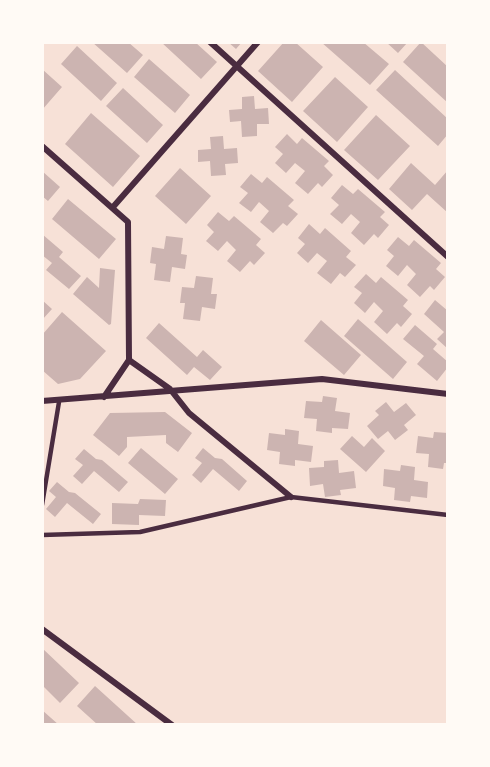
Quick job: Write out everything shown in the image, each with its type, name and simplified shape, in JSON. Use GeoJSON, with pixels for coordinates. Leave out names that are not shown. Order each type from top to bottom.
{"type":"FeatureCollection","features":[{"type":"Feature","properties":{"kind":"street"},"geometry":{"type":"LineString","coordinates":[[210,42],[448,257]]}},
{"type":"Feature","properties":{"kind":"street"},"geometry":{"type":"LineString","coordinates":[[113,207],[258,42]]}},
{"type":"Feature","properties":{"kind":"street"},"geometry":{"type":"LineString","coordinates":[[42,146],[128,222],[129,360],[104,397]]}},
{"type":"Feature","properties":{"kind":"street"},"geometry":{"type":"LineString","coordinates":[[129,360],[170,389],[189,413],[291,497]]}},
{"type":"Feature","properties":{"kind":"street"},"geometry":{"type":"LineString","coordinates":[[42,401],[59,402],[170,389],[322,379],[448,394]]}},
{"type":"Feature","properties":{"kind":"street"},"geometry":{"type":"LineString","coordinates":[[42,629],[172,725]]}},
{"type":"Feature","properties":{"kind":"lane"},"geometry":{"type":"LineString","coordinates":[[42,506],[59,402]]}},
{"type":"Feature","properties":{"kind":"lane"},"geometry":{"type":"LineString","coordinates":[[42,535],[140,532],[291,497],[448,514]]}},
{"type":"Feature","properties":{"kind":"building"},"geometry":{"type":"Polygon","coordinates":[[[92,42],[128,42],[143,55],[127,73],[92,42]]]}},
{"type":"Feature","properties":{"kind":"building"},"geometry":{"type":"Polygon","coordinates":[[[161,42],[195,42],[217,62],[201,79],[161,42]]]}},
{"type":"Feature","properties":{"kind":"building"},"geometry":{"type":"Polygon","coordinates":[[[228,42],[242,42],[236,49],[228,42]]]}},
{"type":"Feature","properties":{"kind":"building"},"geometry":{"type":"Polygon","coordinates":[[[284,42],[295,42],[323,67],[292,102],[258,71],[284,42]]]}},
{"type":"Feature","properties":{"kind":"building"},"geometry":{"type":"Polygon","coordinates":[[[321,42],[363,42],[389,64],[370,85],[321,42]]]}},
{"type":"Feature","properties":{"kind":"building"},"geometry":{"type":"Polygon","coordinates":[[[386,42],[408,42],[398,53],[386,42]]]}},
{"type":"Feature","properties":{"kind":"building"},"geometry":{"type":"Polygon","coordinates":[[[421,42],[448,67],[448,103],[403,62],[421,42]]]}},
{"type":"Feature","properties":{"kind":"building"},"geometry":{"type":"Polygon","coordinates":[[[77,46],[117,83],[101,101],[61,64],[77,46]]]}},
{"type":"Feature","properties":{"kind":"building"},"geometry":{"type":"Polygon","coordinates":[[[149,59],[190,95],[175,113],[134,77],[149,59]]]}},
{"type":"Feature","properties":{"kind":"building"},"geometry":{"type":"Polygon","coordinates":[[[42,69],[62,87],[42,110],[42,69]]]}},
{"type":"Feature","properties":{"kind":"building"},"geometry":{"type":"Polygon","coordinates":[[[395,70],[448,119],[448,134],[438,146],[376,90],[395,70]]]}},
{"type":"Feature","properties":{"kind":"building"},"geometry":{"type":"Polygon","coordinates":[[[335,77],[368,107],[337,142],[303,111],[335,77]]]}},
{"type":"Feature","properties":{"kind":"building"},"geometry":{"type":"Polygon","coordinates":[[[123,88],[163,125],[147,143],[106,106],[123,88]]]}},
{"type":"Feature","properties":{"kind":"building"},"geometry":{"type":"Polygon","coordinates":[[[254,96],[255,109],[268,108],[269,124],[257,124],[257,136],[242,137],[241,121],[230,122],[229,110],[242,109],[242,97],[254,96]]]}},
{"type":"Feature","properties":{"kind":"building"},"geometry":{"type":"Polygon","coordinates":[[[91,113],[140,156],[113,187],[65,144],[91,113]]]}},
{"type":"Feature","properties":{"kind":"building"},"geometry":{"type":"Polygon","coordinates":[[[376,115],[410,146],[378,180],[344,150],[376,115]]]}},
{"type":"Feature","properties":{"kind":"building"},"geometry":{"type":"Polygon","coordinates":[[[287,134],[297,144],[302,138],[329,161],[324,166],[333,175],[322,187],[318,183],[308,194],[295,183],[305,171],[295,163],[286,173],[275,163],[283,154],[275,147],[287,134]]]}},
{"type":"Feature","properties":{"kind":"building"},"geometry":{"type":"Polygon","coordinates":[[[223,136],[224,149],[237,148],[238,163],[225,164],[226,175],[211,176],[210,161],[198,162],[198,150],[211,149],[210,137],[223,136]]]}},
{"type":"Feature","properties":{"kind":"building"},"geometry":{"type":"Polygon","coordinates":[[[411,163],[435,185],[448,170],[448,213],[427,194],[412,210],[389,189],[411,163]]]}},
{"type":"Feature","properties":{"kind":"building"},"geometry":{"type":"Polygon","coordinates":[[[180,168],[211,196],[186,224],[155,196],[180,168]]]}},
{"type":"Feature","properties":{"kind":"building"},"geometry":{"type":"Polygon","coordinates":[[[42,171],[60,187],[48,201],[42,196],[42,171]]]}},
{"type":"Feature","properties":{"kind":"building"},"geometry":{"type":"Polygon","coordinates":[[[251,174],[262,183],[267,177],[294,200],[288,206],[298,214],[287,226],[283,223],[273,233],[260,222],[269,211],[259,202],[251,212],[239,203],[248,193],[240,187],[251,174]]]}},
{"type":"Feature","properties":{"kind":"building"},"geometry":{"type":"Polygon","coordinates":[[[342,185],[353,194],[358,189],[385,212],[380,217],[389,225],[378,238],[374,234],[364,245],[351,233],[360,222],[351,214],[342,224],[330,214],[339,205],[331,198],[342,185]]]}},
{"type":"Feature","properties":{"kind":"building"},"geometry":{"type":"Polygon","coordinates":[[[68,199],[116,239],[99,259],[52,219],[68,199]]]}},
{"type":"Feature","properties":{"kind":"building"},"geometry":{"type":"Polygon","coordinates":[[[218,212],[229,221],[234,216],[261,239],[256,245],[265,253],[254,265],[250,261],[240,272],[227,261],[236,250],[227,241],[218,251],[206,241],[214,232],[207,225],[218,212]]]}},
{"type":"Feature","properties":{"kind":"building"},"geometry":{"type":"Polygon","coordinates":[[[309,224],[320,234],[325,228],[351,251],[346,257],[356,265],[345,277],[340,273],[331,284],[317,273],[327,261],[317,253],[308,263],[297,253],[305,244],[298,238],[309,224]]]}},
{"type":"Feature","properties":{"kind":"building"},"geometry":{"type":"Polygon","coordinates":[[[42,234],[63,252],[59,257],[81,276],[69,289],[46,270],[52,263],[42,255],[42,234]]]}},
{"type":"Feature","properties":{"kind":"building"},"geometry":{"type":"Polygon","coordinates":[[[166,236],[183,238],[181,254],[187,255],[185,269],[172,267],[170,282],[154,280],[156,264],[150,263],[152,247],[164,249],[166,236]]]}},
{"type":"Feature","properties":{"kind":"building"},"geometry":{"type":"Polygon","coordinates":[[[398,237],[409,246],[414,240],[441,263],[436,269],[445,277],[434,290],[430,286],[420,297],[407,285],[416,274],[407,265],[398,276],[386,266],[394,256],[387,250],[398,237]]]}},
{"type":"Feature","properties":{"kind":"building"},"geometry":{"type":"Polygon","coordinates":[[[100,268],[115,270],[111,324],[109,325],[73,294],[87,277],[99,288],[100,268]]]}},
{"type":"Feature","properties":{"kind":"building"},"geometry":{"type":"Polygon","coordinates":[[[366,274],[376,283],[381,277],[408,300],[403,306],[412,314],[401,327],[397,323],[387,334],[374,322],[383,311],[374,302],[365,313],[354,303],[362,293],[354,287],[366,274]]]}},
{"type":"Feature","properties":{"kind":"building"},"geometry":{"type":"Polygon","coordinates":[[[196,276],[213,278],[211,294],[217,294],[215,309],[202,307],[200,321],[183,319],[185,303],[180,303],[182,287],[194,288],[196,276]]]}},
{"type":"Feature","properties":{"kind":"building"},"geometry":{"type":"Polygon","coordinates":[[[42,300],[52,309],[42,320],[42,300]]]}},
{"type":"Feature","properties":{"kind":"building"},"geometry":{"type":"Polygon","coordinates":[[[435,300],[448,311],[448,349],[437,339],[444,332],[424,314],[435,300]]]}},
{"type":"Feature","properties":{"kind":"building"},"geometry":{"type":"Polygon","coordinates":[[[62,312],[106,351],[80,379],[58,384],[42,370],[42,335],[62,312]]]}},
{"type":"Feature","properties":{"kind":"building"},"geometry":{"type":"Polygon","coordinates":[[[358,319],[407,362],[393,379],[344,336],[358,319]]]}},
{"type":"Feature","properties":{"kind":"building"},"geometry":{"type":"Polygon","coordinates":[[[321,320],[361,355],[344,375],[304,341],[321,320]]]}},
{"type":"Feature","properties":{"kind":"building"},"geometry":{"type":"Polygon","coordinates":[[[159,323],[197,357],[203,350],[222,367],[210,380],[194,367],[187,375],[146,338],[159,323]]]}},
{"type":"Feature","properties":{"kind":"building"},"geometry":{"type":"Polygon","coordinates":[[[415,325],[437,344],[433,349],[448,362],[448,367],[437,381],[417,364],[424,356],[403,339],[415,325]]]}},
{"type":"Feature","properties":{"kind":"building"},"geometry":{"type":"Polygon","coordinates":[[[323,396],[337,398],[335,411],[350,413],[348,429],[332,428],[332,433],[316,431],[317,419],[304,418],[306,401],[322,402],[323,396]]]}},
{"type":"Feature","properties":{"kind":"building"},"geometry":{"type":"Polygon","coordinates":[[[386,402],[394,412],[406,403],[416,415],[404,425],[408,430],[395,440],[388,431],[378,439],[367,426],[379,415],[375,411],[386,402]]]}},
{"type":"Feature","properties":{"kind":"building"},"geometry":{"type":"Polygon","coordinates":[[[165,412],[192,433],[178,452],[166,443],[166,435],[127,437],[127,447],[119,456],[93,435],[110,413],[165,412]]]}},
{"type":"Feature","properties":{"kind":"building"},"geometry":{"type":"Polygon","coordinates":[[[285,429],[299,431],[298,444],[313,446],[311,462],[295,460],[295,466],[279,464],[280,452],[267,450],[269,433],[285,435],[285,429]]]}},
{"type":"Feature","properties":{"kind":"building"},"geometry":{"type":"Polygon","coordinates":[[[434,432],[448,433],[448,463],[444,463],[443,469],[428,467],[429,454],[416,453],[418,436],[433,438],[434,432]]]}},
{"type":"Feature","properties":{"kind":"building"},"geometry":{"type":"Polygon","coordinates":[[[352,436],[364,447],[372,438],[385,451],[366,472],[340,449],[352,436]]]}},
{"type":"Feature","properties":{"kind":"building"},"geometry":{"type":"Polygon","coordinates":[[[141,448],[178,479],[165,494],[128,463],[141,448]]]}},
{"type":"Feature","properties":{"kind":"building"},"geometry":{"type":"Polygon","coordinates":[[[203,448],[215,458],[222,459],[247,481],[239,491],[213,469],[201,483],[192,475],[202,463],[195,458],[203,448]]]}},
{"type":"Feature","properties":{"kind":"building"},"geometry":{"type":"Polygon","coordinates":[[[84,449],[96,459],[102,460],[128,482],[119,492],[94,471],[82,484],[73,476],[83,465],[75,459],[84,449]]]}},
{"type":"Feature","properties":{"kind":"building"},"geometry":{"type":"Polygon","coordinates":[[[338,460],[339,473],[354,471],[356,488],[340,490],[341,495],[325,497],[323,484],[310,486],[309,468],[324,467],[324,461],[338,460]]]}},
{"type":"Feature","properties":{"kind":"building"},"geometry":{"type":"Polygon","coordinates":[[[401,465],[415,467],[414,480],[428,482],[427,498],[411,496],[410,502],[394,500],[395,488],[383,486],[384,469],[400,471],[401,465]]]}},
{"type":"Feature","properties":{"kind":"building"},"geometry":{"type":"Polygon","coordinates":[[[57,482],[101,514],[93,524],[67,503],[55,517],[46,509],[56,497],[49,491],[57,482]]]}},
{"type":"Feature","properties":{"kind":"building"},"geometry":{"type":"Polygon","coordinates":[[[140,499],[166,500],[165,516],[139,515],[139,525],[112,524],[112,503],[138,504],[140,499]]]}},
{"type":"Feature","properties":{"kind":"building"},"geometry":{"type":"Polygon","coordinates":[[[42,648],[79,683],[60,703],[42,685],[42,648]]]}},
{"type":"Feature","properties":{"kind":"building"},"geometry":{"type":"Polygon","coordinates":[[[95,686],[138,725],[98,725],[77,706],[95,686]]]}},
{"type":"Feature","properties":{"kind":"building"},"geometry":{"type":"Polygon","coordinates":[[[42,710],[59,725],[42,725],[42,710]]]}}]}
